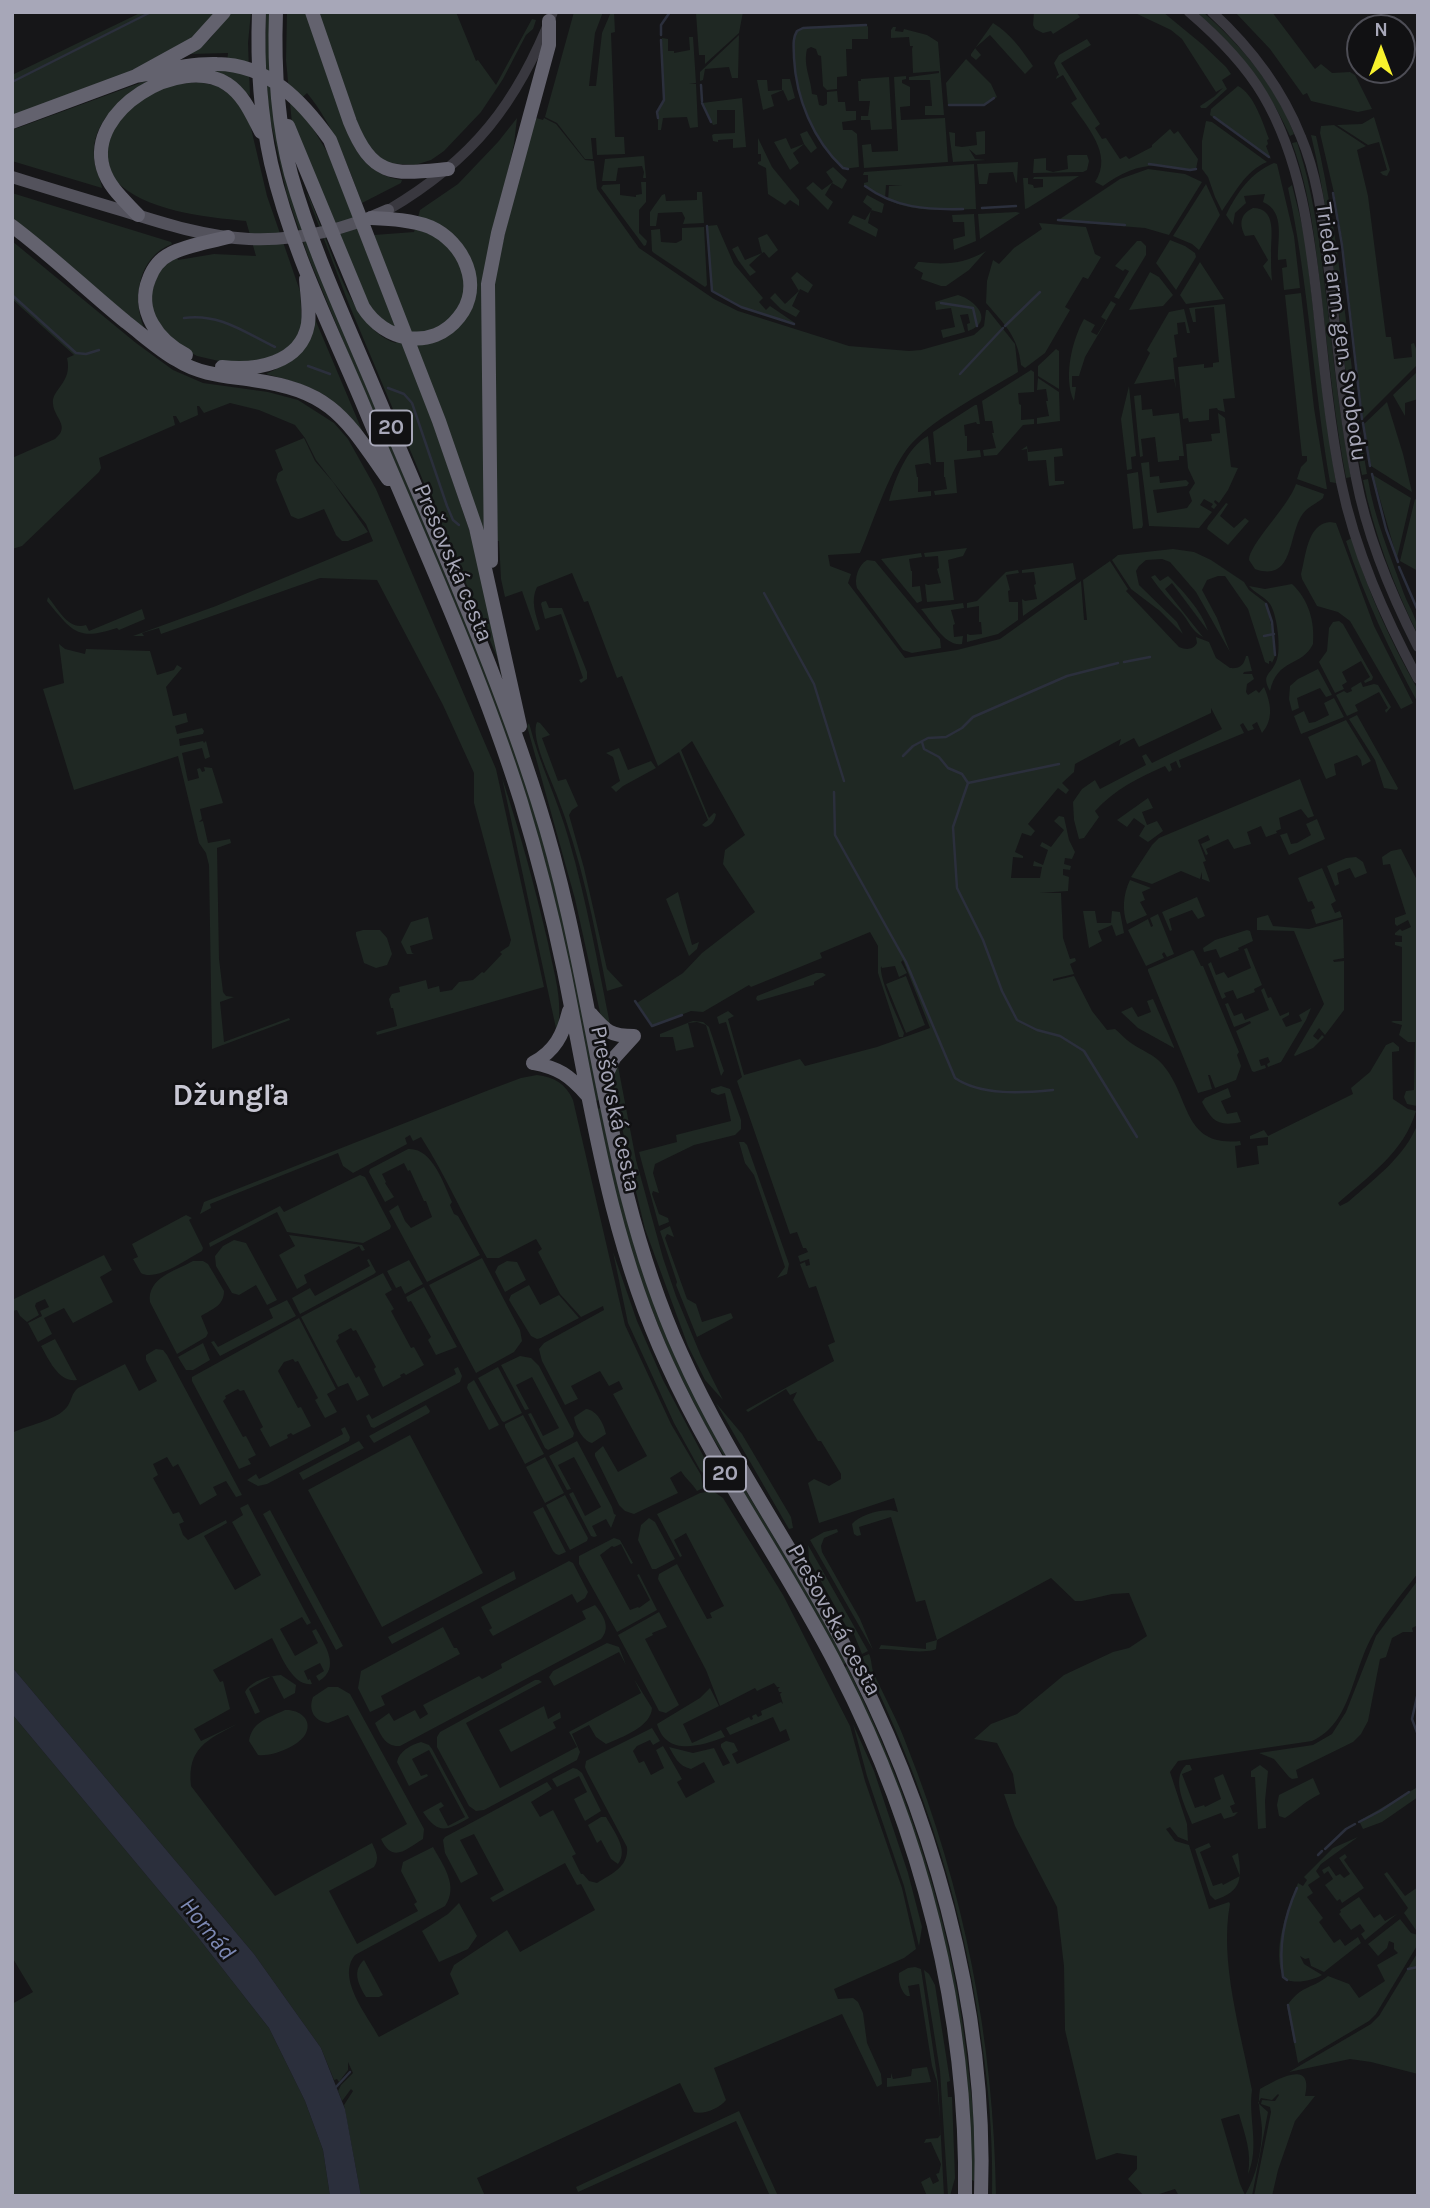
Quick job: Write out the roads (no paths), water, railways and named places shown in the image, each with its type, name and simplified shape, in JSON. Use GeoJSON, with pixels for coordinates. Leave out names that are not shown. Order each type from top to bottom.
{"type":"FeatureCollection","features":[{"type":"Feature","properties":{"kind":"highway"},"geometry":{"type":"LineString","coordinates":[[12,122],[136,76],[196,43],[224,12]]}},
{"type":"Feature","properties":{"kind":"highway","name":"Prešovská cesta"},"geometry":{"type":"LineString","coordinates":[[259,12],[259,84],[267,145],[281,202],[305,267],[470,661],[510,769],[545,886],[600,1157],[620,1238],[636,1288],[677,1387],[838,1669],[873,1744],[903,1820],[926,1896],[946,1984],[962,2099],[965,2196]]}},
{"type":"Feature","properties":{"kind":"highway","name":"Prešovská cesta"},"geometry":{"type":"LineString","coordinates":[[276,12],[275,63],[278,98],[290,171],[314,243],[486,655],[522,752],[559,875],[635,1228],[650,1275],[673,1335],[717,1425],[853,1661],[893,1745],[916,1805],[942,1890],[965,1996],[979,2099],[981,2196]]}},
{"type":"Feature","properties":{"kind":"highway"},"geometry":{"type":"LineString","coordinates":[[312,12],[356,137],[371,159],[380,166],[400,173],[448,169]]}},
{"type":"Feature","properties":{"kind":"highway"},"geometry":{"type":"LineString","coordinates":[[491,590],[488,285],[499,233],[549,46],[551,17]]}},
{"type":"Feature","properties":{"kind":"highway"},"geometry":{"type":"LineString","coordinates":[[136,76],[193,65],[227,64],[246,68],[270,78],[298,101],[330,141],[463,488],[482,549],[519,720],[522,752]]}},
{"type":"Feature","properties":{"kind":"highway"},"geometry":{"type":"LineString","coordinates":[[138,215],[113,188],[101,157],[103,141],[111,121],[142,92],[184,77],[213,78],[225,82],[237,91],[245,102],[267,145]]}},
{"type":"Feature","properties":{"kind":"highway"},"geometry":{"type":"LineString","coordinates":[[278,98],[306,173],[363,307],[375,323],[394,335],[418,338],[436,334],[458,320],[465,308],[470,281],[463,255],[441,233],[414,222],[390,215],[371,218]]}},
{"type":"Feature","properties":{"kind":"highway"},"geometry":{"type":"LineString","coordinates":[[12,226],[178,362],[213,374],[296,388],[325,403],[346,421],[403,500]]}},
{"type":"Feature","properties":{"kind":"highway"},"geometry":{"type":"LineString","coordinates":[[228,237],[169,254],[158,264],[146,286],[145,304],[150,322],[165,340],[192,358],[224,367],[241,368],[272,363],[289,354],[297,347],[308,322],[305,267]]}},
{"type":"Feature","properties":{"kind":"highway"},"geometry":{"type":"LineString","coordinates":[[571,1006],[564,1032],[557,1043],[544,1057],[533,1063],[564,1073],[588,1096]]}},
{"type":"Feature","properties":{"kind":"highway"},"geometry":{"type":"LineString","coordinates":[[590,1013],[609,1032],[617,1036],[634,1036],[617,1054],[603,1082]]}},
{"type":"Feature","properties":{"kind":"highway"},"geometry":{"type":"LineString","coordinates":[[955,2196],[965,2176]]}},
{"type":"Feature","properties":{"kind":"main road"},"geometry":{"type":"LineString","coordinates":[[12,177],[192,231],[228,237],[289,238],[332,230],[371,218]]}},
{"type":"Feature","properties":{"kind":"street","name":"Trieda arm. gen. Svobodu"},"geometry":{"type":"LineString","coordinates":[[1189,12],[1230,51],[1247,72],[1262,94],[1285,144],[1301,196],[1311,243],[1326,380],[1346,505],[1372,582],[1418,678]]}},
{"type":"Feature","properties":{"kind":"street","name":"Trieda arm. gen. Svobodu"},"geometry":{"type":"LineString","coordinates":[[1212,12],[1240,39],[1274,84],[1303,140],[1321,215],[1347,422],[1361,502],[1385,574],[1418,647]]}},
{"type":"Feature","properties":{"kind":"street"},"geometry":{"type":"LineString","coordinates":[[390,215],[467,152],[500,112],[527,69],[551,17]]}},
{"type":"Feature","properties":{"kind":"water","name":"Hornád"},"geometry":{"type":"Polygon","coordinates":[[[12,1667],[254,1954],[321,2048],[345,2109],[361,2196],[330,2196],[323,2150],[305,2101],[269,2028],[197,1936],[12,1714],[12,1667]]]}},
{"type":"Feature","properties":{"kind":"waterway"},"geometry":{"type":"LineString","coordinates":[[12,82],[151,12]]}},
{"type":"Feature","properties":{"kind":"waterway"},"geometry":{"type":"LineString","coordinates":[[661,35],[661,25],[670,12]]}},
{"type":"Feature","properties":{"kind":"waterway"},"geometry":{"type":"LineString","coordinates":[[848,169],[843,168],[832,157],[808,118],[795,73],[794,40],[797,31],[803,28],[866,25]]}},
{"type":"Feature","properties":{"kind":"waterway"},"geometry":{"type":"LineString","coordinates":[[658,118],[657,112],[664,100],[661,40]]}},
{"type":"Feature","properties":{"kind":"waterway"},"geometry":{"type":"LineString","coordinates":[[701,85],[702,101]]}},
{"type":"Feature","properties":{"kind":"waterway"},"geometry":{"type":"LineString","coordinates":[[949,105],[984,105],[994,98]]}},
{"type":"Feature","properties":{"kind":"waterway"},"geometry":{"type":"LineString","coordinates":[[702,103],[711,122]]}},
{"type":"Feature","properties":{"kind":"waterway"},"geometry":{"type":"LineString","coordinates":[[1214,117],[1269,157]]}},
{"type":"Feature","properties":{"kind":"waterway"},"geometry":{"type":"LineString","coordinates":[[1149,164],[1196,169]]}},
{"type":"Feature","properties":{"kind":"waterway"},"geometry":{"type":"LineString","coordinates":[[865,186],[888,199],[912,206],[963,209]]}},
{"type":"Feature","properties":{"kind":"waterway"},"geometry":{"type":"LineString","coordinates":[[1333,193],[1342,245],[1362,419]]}},
{"type":"Feature","properties":{"kind":"waterway"},"geometry":{"type":"LineString","coordinates":[[982,208],[1016,206]]}},
{"type":"Feature","properties":{"kind":"waterway"},"geometry":{"type":"LineString","coordinates":[[1058,220],[1125,225]]}},
{"type":"Feature","properties":{"kind":"waterway"},"geometry":{"type":"LineString","coordinates":[[707,226],[712,291],[741,307],[794,324]]}},
{"type":"Feature","properties":{"kind":"waterway"},"geometry":{"type":"LineString","coordinates":[[1005,326],[1040,292]]}},
{"type":"Feature","properties":{"kind":"waterway"},"geometry":{"type":"LineString","coordinates":[[12,295],[76,353],[86,354],[99,350]]}},
{"type":"Feature","properties":{"kind":"waterway"},"geometry":{"type":"LineString","coordinates":[[941,303],[973,308],[977,326]]}},
{"type":"Feature","properties":{"kind":"waterway"},"geometry":{"type":"LineString","coordinates":[[184,318],[220,321],[275,347]]}},
{"type":"Feature","properties":{"kind":"waterway"},"geometry":{"type":"LineString","coordinates":[[960,374],[1003,328]]}},
{"type":"Feature","properties":{"kind":"waterway"},"geometry":{"type":"LineString","coordinates":[[308,366],[330,374]]}},
{"type":"Feature","properties":{"kind":"waterway"},"geometry":{"type":"LineString","coordinates":[[388,388],[404,394],[412,403],[447,506],[453,520],[459,525]]}},
{"type":"Feature","properties":{"kind":"waterway"},"geometry":{"type":"LineString","coordinates":[[1363,423],[1370,466]]}},
{"type":"Feature","properties":{"kind":"waterway"},"geometry":{"type":"LineString","coordinates":[[1372,474],[1386,529],[1398,562]]}},
{"type":"Feature","properties":{"kind":"waterway"},"geometry":{"type":"LineString","coordinates":[[1399,567],[1418,611]]}},
{"type":"Feature","properties":{"kind":"waterway"},"geometry":{"type":"LineString","coordinates":[[764,593],[814,684],[844,781]]}},
{"type":"Feature","properties":{"kind":"waterway"},"geometry":{"type":"LineString","coordinates":[[1266,604],[1272,622],[1275,655]]}},
{"type":"Feature","properties":{"kind":"waterway"},"geometry":{"type":"LineString","coordinates":[[1264,636],[1274,634]]}},
{"type":"Feature","properties":{"kind":"waterway"},"geometry":{"type":"LineString","coordinates":[[1124,662],[1150,657]]}},
{"type":"Feature","properties":{"kind":"waterway"},"geometry":{"type":"LineString","coordinates":[[903,756],[913,746],[928,738],[946,737],[962,728],[973,717],[1067,676],[1118,663]]}},
{"type":"Feature","properties":{"kind":"waterway"},"geometry":{"type":"LineString","coordinates":[[922,742],[924,749],[939,757],[948,768],[962,774],[968,783]]}},
{"type":"Feature","properties":{"kind":"waterway"},"geometry":{"type":"LineString","coordinates":[[968,783],[1059,764]]}},
{"type":"Feature","properties":{"kind":"waterway"},"geometry":{"type":"LineString","coordinates":[[968,783],[953,827],[957,888],[983,940],[1002,991],[1017,1020],[1037,1030],[1060,1036],[1084,1051],[1137,1137]]}},
{"type":"Feature","properties":{"kind":"waterway"},"geometry":{"type":"LineString","coordinates":[[834,792],[835,835],[906,962],[955,1078],[965,1084],[990,1090],[1053,1090]]}},
{"type":"Feature","properties":{"kind":"waterway"},"geometry":{"type":"LineString","coordinates":[[635,1001],[652,1026]]}},
{"type":"Feature","properties":{"kind":"waterway"},"geometry":{"type":"LineString","coordinates":[[652,1026],[682,1015]]}},
{"type":"Feature","properties":{"kind":"waterway"},"geometry":{"type":"LineString","coordinates":[[1418,1692],[1412,1719],[1418,1735]]}},
{"type":"Feature","properties":{"kind":"waterway"},"geometry":{"type":"LineString","coordinates":[[1359,1822],[1409,1792]]}},
{"type":"Feature","properties":{"kind":"waterway"},"geometry":{"type":"LineString","coordinates":[[1325,1849],[1355,1824]]}},
{"type":"Feature","properties":{"kind":"waterway"},"geometry":{"type":"LineString","coordinates":[[1318,1855],[1322,1851]]}},
{"type":"Feature","properties":{"kind":"waterway"},"geometry":{"type":"LineString","coordinates":[[1287,1980],[1283,1977],[1282,1942],[1297,1888]]}},
{"type":"Feature","properties":{"kind":"waterway"},"geometry":{"type":"LineString","coordinates":[[1408,1969],[1418,1967]]}},
{"type":"Feature","properties":{"kind":"waterway"},"geometry":{"type":"LineString","coordinates":[[1288,2005],[1295,2042]]}},
{"type":"Feature","properties":{"kind":"waterway"},"geometry":{"type":"LineString","coordinates":[[336,2087],[350,2072]]}},
{"type":"Feature","properties":{"kind":"district","name":"Džungľa"},"geometry":{"type":"Point","coordinates":[231,1096]}}]}
